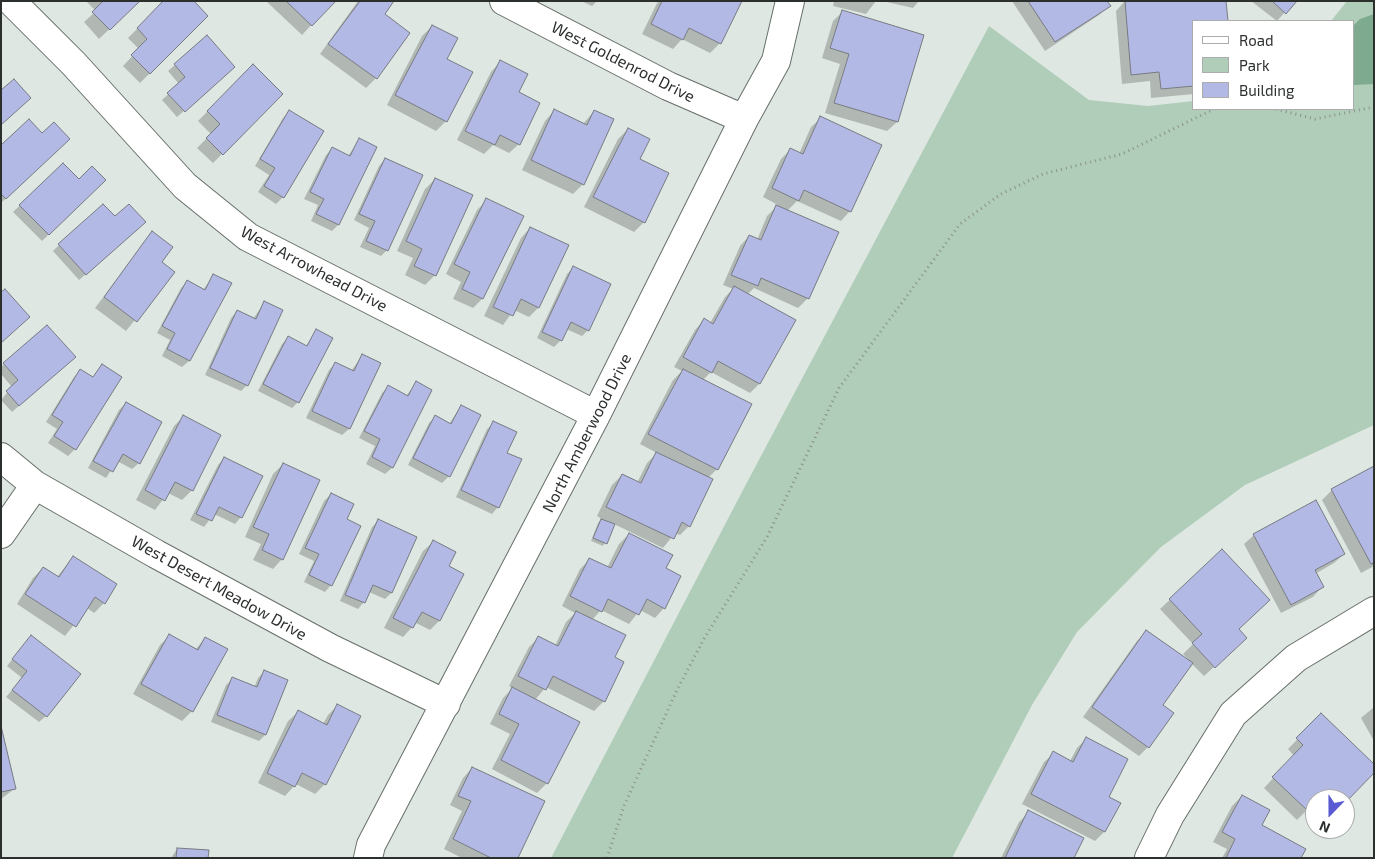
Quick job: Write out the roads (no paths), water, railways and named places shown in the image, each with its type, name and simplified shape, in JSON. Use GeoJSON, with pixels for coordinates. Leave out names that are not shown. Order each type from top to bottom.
{"type":"FeatureCollection","features":[{"type":"Feature","properties":{"kind":"street","name":"West Arrowhead Drive"},"geometry":{"type":"LineString","coordinates":[[11,1],[74,64],[185,186],[248,237],[596,415]]}},
{"type":"Feature","properties":{"kind":"street","name":"West Goldenrod Drive"},"geometry":{"type":"LineString","coordinates":[[504,1],[668,86],[744,119]]}},
{"type":"Feature","properties":{"kind":"street","name":"North Amberwood Drive"},"geometry":{"type":"LineString","coordinates":[[368,858],[370,845],[446,704],[596,415],[744,119],[776,61],[790,1]]}},
{"type":"Feature","properties":{"kind":"street","name":"West Desert Meadow Drive"},"geometry":{"type":"LineString","coordinates":[[1,457],[35,485],[156,554],[330,648],[446,704]]}},
{"type":"Feature","properties":{"kind":"street"},"geometry":{"type":"LineString","coordinates":[[1,534],[35,485]]}},
{"type":"Feature","properties":{"kind":"street"},"geometry":{"type":"LineString","coordinates":[[1149,858],[1170,814],[1233,714],[1296,658],[1374,611]]}}]}
